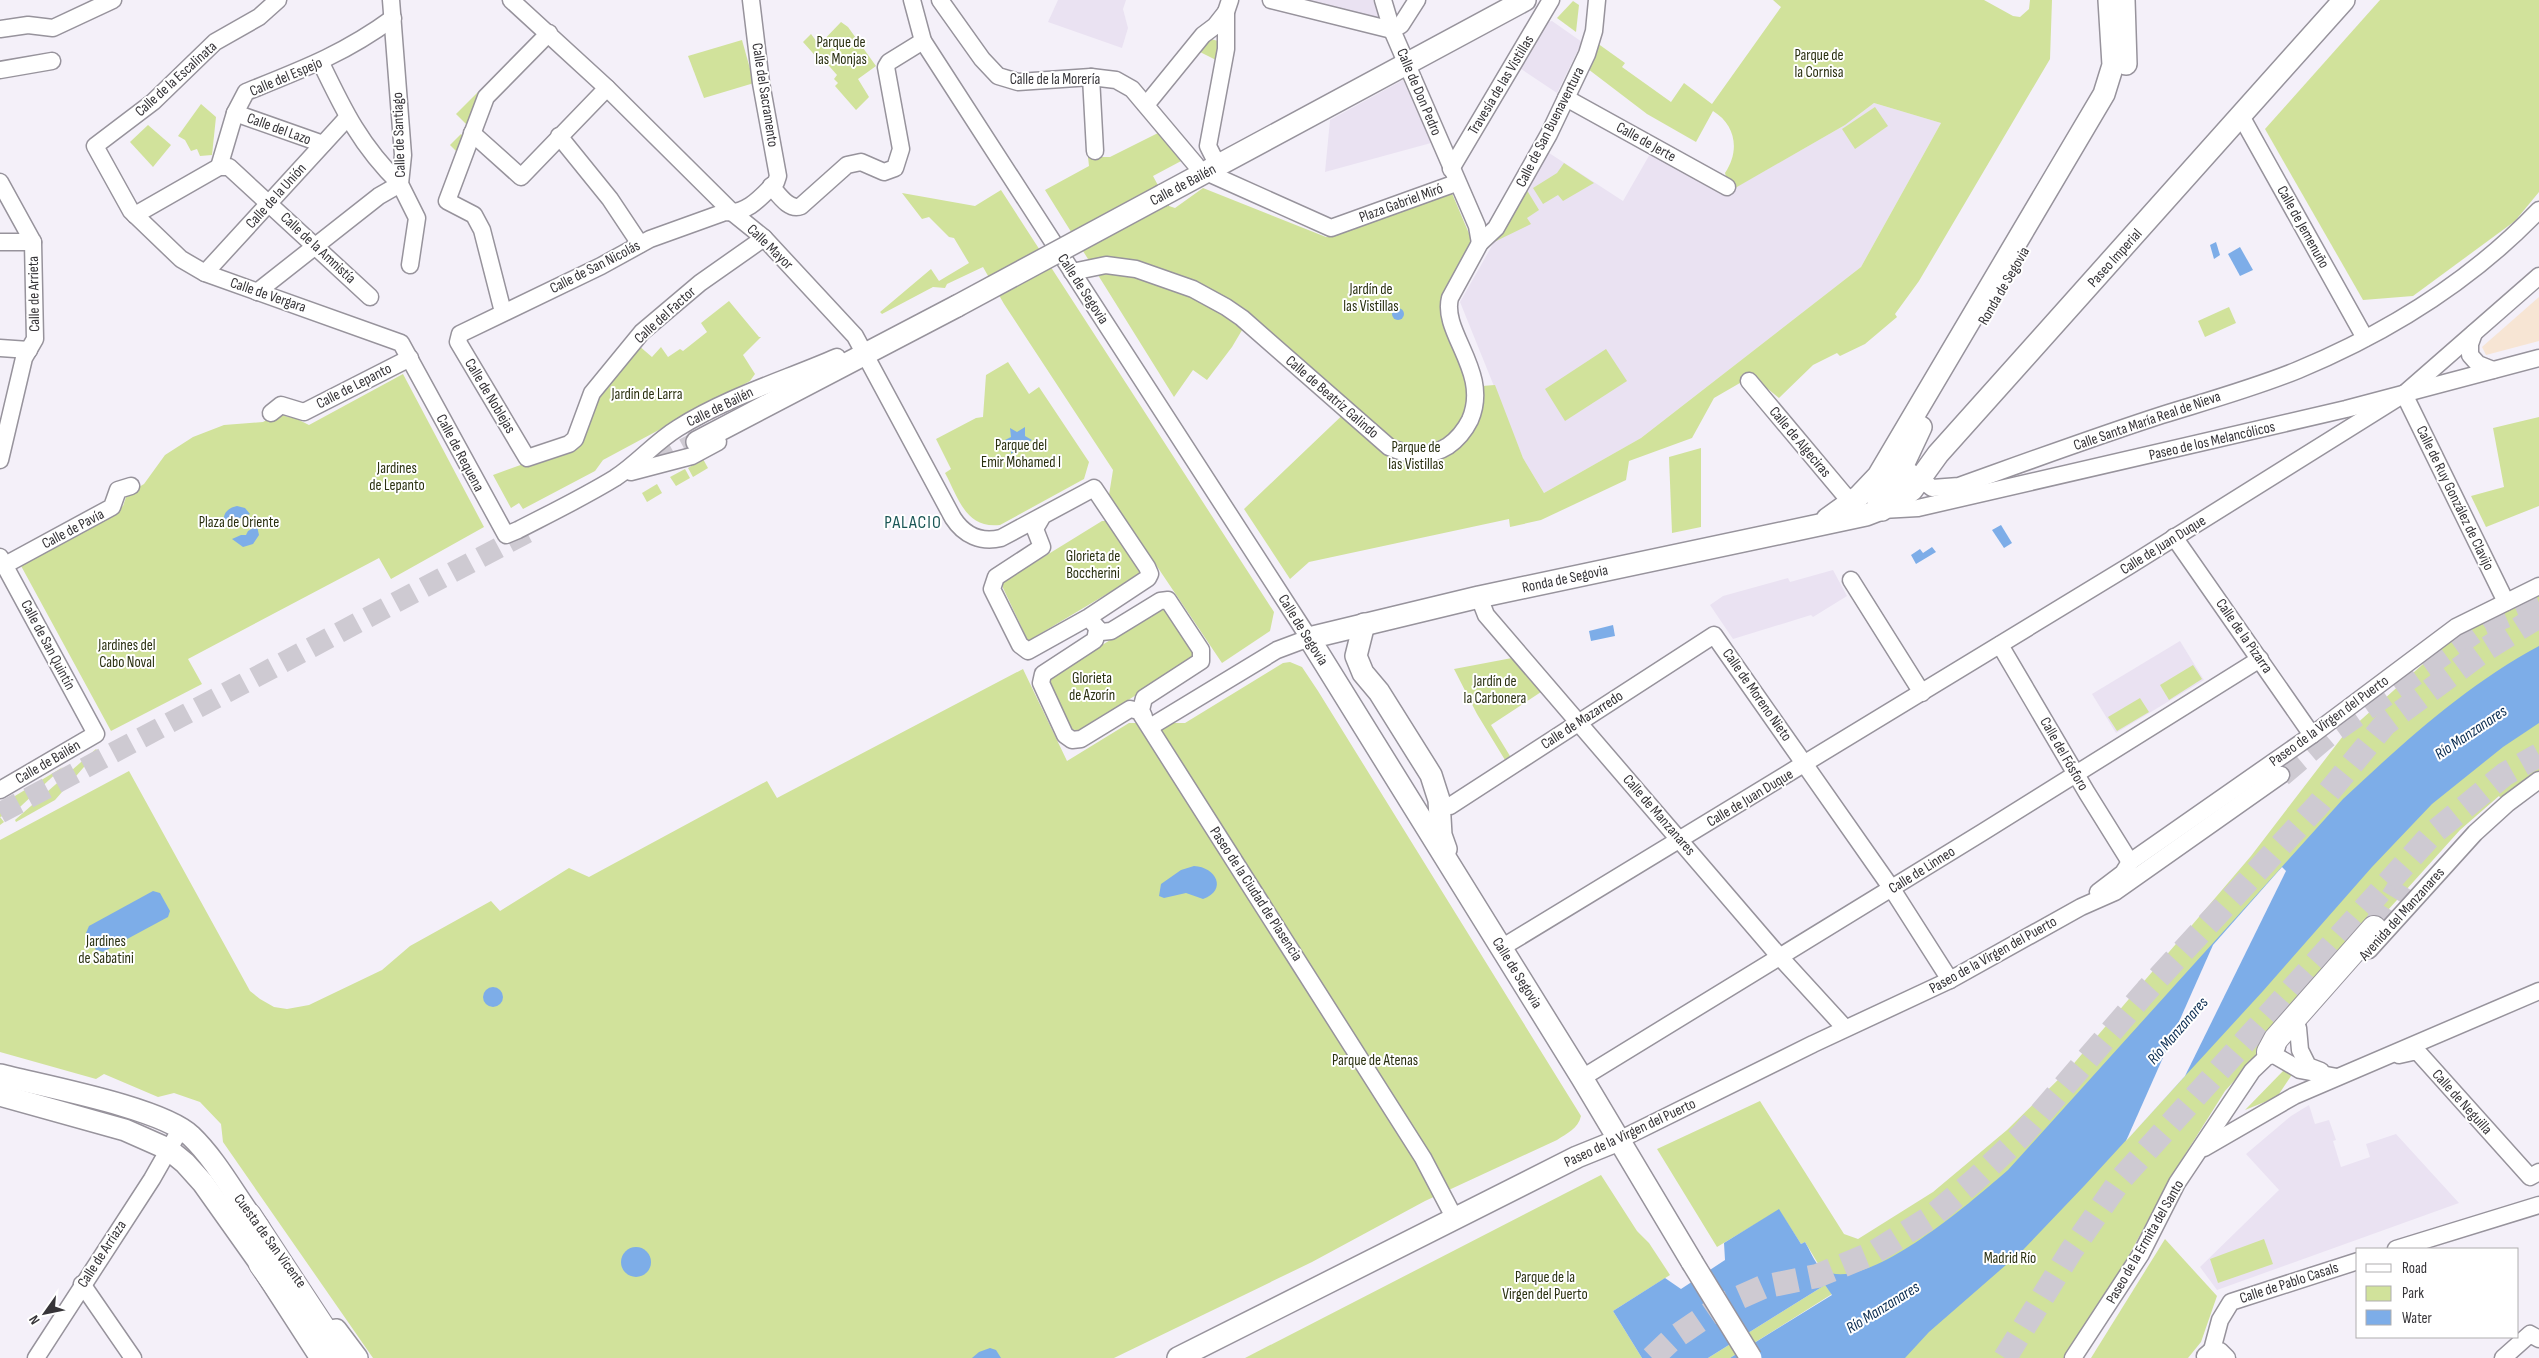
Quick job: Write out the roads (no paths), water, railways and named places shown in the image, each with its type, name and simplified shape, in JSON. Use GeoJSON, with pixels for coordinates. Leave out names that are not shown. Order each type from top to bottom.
{"type":"FeatureCollection","features":[{"type":"Feature","properties":{"kind":"highway"},"geometry":{"type":"LineString","coordinates":[[2269,1052],[2276,1039],[2374,928]]}},
{"type":"Feature","properties":{"kind":"highway"},"geometry":{"type":"LineString","coordinates":[[249,1215],[343,1358]]}},
{"type":"Feature","properties":{"kind":"highway"},"geometry":{"type":"LineString","coordinates":[[261,1264],[329,1358]]}},
{"type":"Feature","properties":{"kind":"main road","name":"Calle de Bailén"},"geometry":{"type":"LineString","coordinates":[[1405,59],[1506,0]]}},
{"type":"Feature","properties":{"kind":"main road","name":"Calle de Bailén"},"geometry":{"type":"LineString","coordinates":[[694,437],[955,301],[1405,59],[1525,0]]}},
{"type":"Feature","properties":{"kind":"main road","name":"Ronda de Segovia"},"geometry":{"type":"LineString","coordinates":[[1866,510],[1878,476],[2104,94],[2113,65],[2109,0]]}},
{"type":"Feature","properties":{"kind":"main road","name":"Ronda de Segovia"},"geometry":{"type":"LineString","coordinates":[[1309,638],[1479,597],[1821,524],[1866,510],[1904,467],[1910,447],[1917,433],[2115,98],[2126,67],[2127,31],[2124,0]]}},
{"type":"Feature","properties":{"kind":"main road","name":"Paseo Imperial"},"geometry":{"type":"LineString","coordinates":[[1866,510],[1900,499],[1924,482],[1934,458],[2344,0]]}},
{"type":"Feature","properties":{"kind":"main road"},"geometry":{"type":"LineString","coordinates":[[1364,624],[1356,656],[1363,673],[1379,692],[1431,775],[1439,800],[1441,835],[1452,870]]}},
{"type":"Feature","properties":{"kind":"main road","name":"Calle de Segovia"},"geometry":{"type":"LineString","coordinates":[[1309,638],[1582,1078],[1751,1358]]}},
{"type":"Feature","properties":{"kind":"main road","name":"Cuesta de San Vicente"},"geometry":{"type":"LineString","coordinates":[[0,1075],[131,1108],[180,1128],[191,1136],[215,1165],[249,1215],[357,1358]]}},
{"type":"Feature","properties":{"kind":"main road","name":"Cuesta de San Vicente"},"geometry":{"type":"LineString","coordinates":[[0,1095],[125,1130],[168,1150],[185,1163],[203,1183],[261,1264],[321,1358]]}},
{"type":"Feature","properties":{"kind":"main road","name":"Paseo de la Virgen del Puerto"},"geometry":{"type":"LineString","coordinates":[[1178,1358],[1577,1157],[1619,1140]]}},
{"type":"Feature","properties":{"kind":"street"},"geometry":{"type":"LineString","coordinates":[[0,29],[28,25],[53,28],[113,0]]}},
{"type":"Feature","properties":{"kind":"street","name":"Calle de la Escalinata"},"geometry":{"type":"LineString","coordinates":[[135,215],[128,207],[95,146],[153,102],[214,42],[259,17],[278,0]]}},
{"type":"Feature","properties":{"kind":"street","name":"Calle de Santiago"},"geometry":{"type":"LineString","coordinates":[[391,0],[403,155],[400,184],[417,218],[410,265]]}},
{"type":"Feature","properties":{"kind":"street","name":"Calle Mayor"},"geometry":{"type":"LineString","coordinates":[[511,0],[607,88],[733,214],[764,238],[848,328],[862,349],[953,518],[963,530],[974,537],[991,540],[1011,533]]}},
{"type":"Feature","properties":{"kind":"street","name":"Calle del Sacramento"},"geometry":{"type":"LineString","coordinates":[[751,0],[761,83],[778,176],[771,186]]}},
{"type":"Feature","properties":{"kind":"street","name":"Calle de Segovia"},"geometry":{"type":"LineString","coordinates":[[912,0],[923,41],[1309,638]]}},
{"type":"Feature","properties":{"kind":"street","name":"Calle de la Morería"},"geometry":{"type":"LineString","coordinates":[[940,0],[982,59],[998,76],[1018,82],[1091,77],[1116,80],[1132,89],[1205,165],[1313,221]]}},
{"type":"Feature","properties":{"kind":"street"},"geometry":{"type":"LineString","coordinates":[[1271,0],[1392,30],[1401,25],[1417,0]]}},
{"type":"Feature","properties":{"kind":"street","name":"Calle de Don Pedro"},"geometry":{"type":"LineString","coordinates":[[1383,0],[1392,30],[1454,176]]}},
{"type":"Feature","properties":{"kind":"street","name":"Travesía de las Vistillas"},"geometry":{"type":"LineString","coordinates":[[1454,176],[1551,0]]}},
{"type":"Feature","properties":{"kind":"street","name":"Calle de San Buenaventura"},"geometry":{"type":"LineString","coordinates":[[1480,243],[1496,228],[1549,134],[1590,45],[1597,0]]}},
{"type":"Feature","properties":{"kind":"street"},"geometry":{"type":"LineString","coordinates":[[1146,105],[1203,35],[1215,26],[1228,6]]}},
{"type":"Feature","properties":{"kind":"street"},"geometry":{"type":"LineString","coordinates":[[1205,165],[1226,49],[1228,6]]}},
{"type":"Feature","properties":{"kind":"street","name":"Calle del Espejo"},"geometry":{"type":"LineString","coordinates":[[219,167],[235,113],[246,92],[321,62],[349,48],[393,18]]}},
{"type":"Feature","properties":{"kind":"street"},"geometry":{"type":"LineString","coordinates":[[503,312],[482,230],[474,216],[447,200],[486,97],[549,33]]}},
{"type":"Feature","properties":{"kind":"street"},"geometry":{"type":"LineString","coordinates":[[733,214],[745,210],[771,186],[790,206],[796,208],[801,206],[847,165],[861,162],[884,172],[889,172],[898,162],[901,149],[886,70],[887,64],[923,41]]}},
{"type":"Feature","properties":{"kind":"street"},"geometry":{"type":"LineString","coordinates":[[0,70],[52,61]]}},
{"type":"Feature","properties":{"kind":"street"},"geometry":{"type":"LineString","coordinates":[[257,292],[379,196],[400,184],[381,166],[347,118],[321,62]]}},
{"type":"Feature","properties":{"kind":"street"},"geometry":{"type":"LineString","coordinates":[[1091,77],[1095,151]]}},
{"type":"Feature","properties":{"kind":"street"},"geometry":{"type":"LineString","coordinates":[[472,133],[521,177],[607,88]]}},
{"type":"Feature","properties":{"kind":"street","name":"Calle de Jerte"},"geometry":{"type":"LineString","coordinates":[[1566,98],[1727,187]]}},
{"type":"Feature","properties":{"kind":"street","name":"Calle del Lazo"},"geometry":{"type":"LineString","coordinates":[[235,113],[323,144]]}},
{"type":"Feature","properties":{"kind":"street","name":"Calle de Jemenuño"},"geometry":{"type":"LineString","coordinates":[[2241,116],[2364,338]]}},
{"type":"Feature","properties":{"kind":"street","name":"Calle de la Unión"},"geometry":{"type":"LineString","coordinates":[[205,273],[271,204],[347,118]]}},
{"type":"Feature","properties":{"kind":"street"},"geometry":{"type":"LineString","coordinates":[[559,136],[610,199],[640,244]]}},
{"type":"Feature","properties":{"kind":"street"},"geometry":{"type":"LineString","coordinates":[[135,215],[219,167]]}},
{"type":"Feature","properties":{"kind":"street","name":"Calle de la Amnistía"},"geometry":{"type":"LineString","coordinates":[[219,167],[229,167],[370,296]]}},
{"type":"Feature","properties":{"kind":"street","name":"Plaza Gabriel Miró"},"geometry":{"type":"LineString","coordinates":[[1313,221],[1331,228],[1454,176],[1477,226],[1480,243]]}},
{"type":"Feature","properties":{"kind":"street"},"geometry":{"type":"LineString","coordinates":[[0,182],[33,242],[0,242]]}},
{"type":"Feature","properties":{"kind":"street","name":"Calle Santa María Real de Nieva"},"geometry":{"type":"LineString","coordinates":[[1904,467],[1932,488],[1959,486],[2297,370],[2364,338],[2429,301],[2463,278],[2519,231],[2539,210]]}},
{"type":"Feature","properties":{"kind":"street","name":"Calle de San Nicolás"},"geometry":{"type":"LineString","coordinates":[[460,334],[601,266],[640,244],[725,212],[733,214]]}},
{"type":"Feature","properties":{"kind":"street","name":"Calle de Vergara"},"geometry":{"type":"LineString","coordinates":[[135,215],[182,259],[205,273],[401,343],[410,358]]}},
{"type":"Feature","properties":{"kind":"street","name":"Calle del Factor"},"geometry":{"type":"LineString","coordinates":[[528,458],[569,444],[574,439],[592,393],[642,332],[700,283],[764,238]]}},
{"type":"Feature","properties":{"kind":"street","name":"Calle de Arrieta"},"geometry":{"type":"LineString","coordinates":[[0,460],[21,370],[35,339],[33,242]]}},
{"type":"Feature","properties":{"kind":"street","name":"Calle de Beatriz Galindo"},"geometry":{"type":"LineString","coordinates":[[1072,272],[1106,265],[1136,269],[1193,289],[1242,318],[1365,428],[1389,447],[1400,452],[1426,454],[1441,450],[1454,442],[1466,428],[1473,413],[1475,397],[1469,363],[1448,308],[1452,294],[1480,243]]}},
{"type":"Feature","properties":{"kind":"street"},"geometry":{"type":"LineString","coordinates":[[2404,394],[2539,276]]}},
{"type":"Feature","properties":{"kind":"street"},"geometry":{"type":"LineString","coordinates":[[2474,333],[2470,344],[2470,356],[2478,364],[2493,370]]}},
{"type":"Feature","properties":{"kind":"street","name":"Calle de Noblejas"},"geometry":{"type":"LineString","coordinates":[[460,334],[458,342],[528,458]]}},
{"type":"Feature","properties":{"kind":"street"},"geometry":{"type":"LineString","coordinates":[[0,348],[29,350]]}},
{"type":"Feature","properties":{"kind":"street","name":"Calle de Lepanto"},"geometry":{"type":"LineString","coordinates":[[271,413],[281,405],[304,412],[410,358]]}},
{"type":"Feature","properties":{"kind":"street","name":"Calle de Requena"},"geometry":{"type":"LineString","coordinates":[[410,358],[502,531],[507,535],[518,530]]}},
{"type":"Feature","properties":{"kind":"street","name":"Paseo de los Melancólicos"},"geometry":{"type":"LineString","coordinates":[[1866,510],[1918,508],[2404,394],[2539,358]]}},
{"type":"Feature","properties":{"kind":"street","name":"Calle de Bailén"},"geometry":{"type":"LineString","coordinates":[[518,530],[615,478],[640,461],[677,428],[749,391],[838,363]]}},
{"type":"Feature","properties":{"kind":"street","name":"Calle de Bailén"},"geometry":{"type":"LineString","coordinates":[[615,478],[644,468],[692,456],[766,416],[838,363]]}},
{"type":"Feature","properties":{"kind":"street","name":"Calle de Algeciras"},"geometry":{"type":"LineString","coordinates":[[1749,381],[1866,510]]}},
{"type":"Feature","properties":{"kind":"street","name":"Calle de Juan Duque"},"geometry":{"type":"LineString","coordinates":[[1501,948],[1922,693],[2404,394]]}},
{"type":"Feature","properties":{"kind":"street","name":"Calle de Ruy González de Clavijo"},"geometry":{"type":"LineString","coordinates":[[2404,394],[2506,602]]}},
{"type":"Feature","properties":{"kind":"street"},"geometry":{"type":"LineString","coordinates":[[1918,508],[1925,496],[1924,482]]}},
{"type":"Feature","properties":{"kind":"street","name":"Calle de Pavía"},"geometry":{"type":"LineString","coordinates":[[2,561],[112,507],[118,490],[131,486]]}},
{"type":"Feature","properties":{"kind":"street"},"geometry":{"type":"LineString","coordinates":[[1011,533],[1094,488],[1149,571],[1148,578],[1093,623],[1028,651],[1020,646],[992,589],[992,583],[996,577],[1042,547],[1036,536],[1035,529],[1042,517]]}},
{"type":"Feature","properties":{"kind":"street"},"geometry":{"type":"LineString","coordinates":[[1011,533],[1027,531],[1036,536]]}},
{"type":"Feature","properties":{"kind":"street","name":"Calle de la Pizarra"},"geometry":{"type":"LineString","coordinates":[[2174,538],[2312,736]]}},
{"type":"Feature","properties":{"kind":"street","name":"Calle de San Quintín"},"geometry":{"type":"LineString","coordinates":[[2,561],[96,734]]}},
{"type":"Feature","properties":{"kind":"street"},"geometry":{"type":"LineString","coordinates":[[1851,580],[1922,693]]}},
{"type":"Feature","properties":{"kind":"street","name":"Paseo de la Virgen del Puerto"},"geometry":{"type":"LineString","coordinates":[[2080,907],[2122,873],[2130,862],[2312,736],[2456,627],[2539,586]]}},
{"type":"Feature","properties":{"kind":"street","name":"Calle de Manzanares"},"geometry":{"type":"LineString","coordinates":[[1479,597],[1486,615],[1779,956],[1846,1028]]}},
{"type":"Feature","properties":{"kind":"street"},"geometry":{"type":"LineString","coordinates":[[1093,623],[1101,632],[1111,631],[1160,601],[1168,600],[1201,650],[1201,661],[1144,698],[1141,710],[1147,722]]}},
{"type":"Feature","properties":{"kind":"street"},"geometry":{"type":"LineString","coordinates":[[1093,623],[1095,640],[1043,674],[1040,678],[1065,735],[1072,740],[1081,739],[1130,710],[1139,711],[1147,722]]}},
{"type":"Feature","properties":{"kind":"street","name":"Calle de Mazarredo"},"geometry":{"type":"LineString","coordinates":[[1450,806],[1714,635]]}},
{"type":"Feature","properties":{"kind":"street","name":"Calle de Moreno Nieto"},"geometry":{"type":"LineString","coordinates":[[1714,635],[1892,889],[1950,980]]}},
{"type":"Feature","properties":{"kind":"street"},"geometry":{"type":"LineString","coordinates":[[1147,722],[1277,650],[1309,638]]}},
{"type":"Feature","properties":{"kind":"street","name":"Calle del Fósforo"},"geometry":{"type":"LineString","coordinates":[[2000,645],[2130,862]]}},
{"type":"Feature","properties":{"kind":"street","name":"Calle de Linneo"},"geometry":{"type":"LineString","coordinates":[[1582,1078],[1779,956],[1892,889],[2260,659]]}},
{"type":"Feature","properties":{"kind":"street","name":"Paseo de la Ciudad de Plasencia"},"geometry":{"type":"LineString","coordinates":[[1147,722],[1423,1158],[1455,1219]]}},
{"type":"Feature","properties":{"kind":"street","name":"Calle de Bailén"},"geometry":{"type":"LineString","coordinates":[[0,790],[96,734]]}},
{"type":"Feature","properties":{"kind":"street","name":"Paseo de la Virgen del Puerto"},"geometry":{"type":"LineString","coordinates":[[1619,1140],[1846,1028],[1950,980],[2080,907],[2115,892],[2281,775]]}},
{"type":"Feature","properties":{"kind":"street","name":"Avenida del Manzanares"},"geometry":{"type":"LineString","coordinates":[[2269,1052],[2298,1028],[2475,833],[2508,803],[2539,780]]}},
{"type":"Feature","properties":{"kind":"street","name":"Paseo de la Ermita del Santo"},"geometry":{"type":"LineString","coordinates":[[2200,1151],[2286,1100],[2374,1060],[2539,991]]}},
{"type":"Feature","properties":{"kind":"street"},"geometry":{"type":"LineString","coordinates":[[2298,1028],[2300,1050],[2308,1066],[2337,1077]]}},
{"type":"Feature","properties":{"kind":"street","name":"Calle de Neguilla"},"geometry":{"type":"LineString","coordinates":[[2374,1060],[2417,1051],[2530,1177],[2539,1172]]}},
{"type":"Feature","properties":{"kind":"street"},"geometry":{"type":"LineString","coordinates":[[2269,1052],[2300,1070],[2337,1077]]}},
{"type":"Feature","properties":{"kind":"street","name":"Paseo de la Ermita del Santo"},"geometry":{"type":"LineString","coordinates":[[2074,1358],[2141,1254],[2178,1183],[2252,1071],[2269,1052]]}},
{"type":"Feature","properties":{"kind":"street"},"geometry":{"type":"LineString","coordinates":[[168,1150],[180,1128]]}},
{"type":"Feature","properties":{"kind":"street","name":"Calle de Arriaza"},"geometry":{"type":"LineString","coordinates":[[36,1358],[168,1150]]}},
{"type":"Feature","properties":{"kind":"street"},"geometry":{"type":"LineString","coordinates":[[2399,1248],[2539,1204]]}},
{"type":"Feature","properties":{"kind":"street","name":"Calle de Pablo Casals"},"geometry":{"type":"LineString","coordinates":[[2216,1354],[2220,1320],[2231,1302],[2238,1298],[2356,1262]]}},
{"type":"Feature","properties":{"kind":"street"},"geometry":{"type":"LineString","coordinates":[[82,1284],[133,1358]]}},
{"type":"Feature","properties":{"kind":"street"},"geometry":{"type":"LineString","coordinates":[[2503,1358],[2530,1334],[2539,1339]]}},
{"type":"Feature","properties":{"kind":"water"},"geometry":{"type":"Polygon","coordinates":[[[2216,242],[2220,255],[2214,259],[2210,245],[2216,242]]]}},
{"type":"Feature","properties":{"kind":"water"},"geometry":{"type":"Polygon","coordinates":[[[2240,247],[2253,270],[2240,276],[2228,254],[2240,247]]]}},
{"type":"Feature","properties":{"kind":"water"},"geometry":{"type":"Polygon","coordinates":[[[1396,308],[1400,308],[1404,314],[1400,320],[1396,320],[1392,316],[1392,312],[1396,308]]]}},
{"type":"Feature","properties":{"kind":"water"},"geometry":{"type":"Polygon","coordinates":[[[1025,427],[1025,436],[1032,440],[1025,444],[1026,452],[1019,448],[1011,454],[1011,445],[1003,441],[1011,437],[1010,428],[1017,432],[1025,427]]]}},
{"type":"Feature","properties":{"kind":"water"},"geometry":{"type":"Polygon","coordinates":[[[237,506],[245,508],[250,514],[236,518],[234,522],[225,527],[225,513],[237,506]]]}},
{"type":"Feature","properties":{"kind":"water"},"geometry":{"type":"Polygon","coordinates":[[[2001,525],[2012,543],[2004,548],[1992,530],[2001,525]]]}},
{"type":"Feature","properties":{"kind":"water"},"geometry":{"type":"Polygon","coordinates":[[[257,526],[259,535],[253,544],[243,547],[232,539],[246,535],[248,531],[257,526]]]}},
{"type":"Feature","properties":{"kind":"water"},"geometry":{"type":"Polygon","coordinates":[[[1932,547],[1936,552],[1916,564],[1911,555],[1920,549],[1923,553],[1932,547]]]}},
{"type":"Feature","properties":{"kind":"water"},"geometry":{"type":"Polygon","coordinates":[[[1613,625],[1615,636],[1591,641],[1589,631],[1613,625]]]}},
{"type":"Feature","properties":{"kind":"water","name":"Río Manzanares"},"geometry":{"type":"Polygon","coordinates":[[[2539,646],[2539,723],[2503,747],[2432,804],[2372,867],[2263,991],[2085,1185],[2022,1251],[1929,1332],[1905,1358],[1730,1358],[1832,1295],[1825,1285],[1708,1358],[1642,1358],[1613,1311],[1665,1278],[1681,1289],[1725,1260],[1724,1243],[1779,1209],[1801,1244],[1805,1242],[1821,1268],[1839,1274],[1863,1270],[1890,1258],[1946,1221],[2008,1170],[2343,799],[2436,716],[2486,679],[2539,646]]]}},
{"type":"Feature","properties":{"kind":"water"},"geometry":{"type":"Polygon","coordinates":[[[1194,866],[1208,870],[1216,880],[1217,885],[1211,895],[1203,899],[1186,893],[1164,898],[1159,896],[1161,884],[1181,870],[1194,866]]]}},
{"type":"Feature","properties":{"kind":"water"},"geometry":{"type":"Polygon","coordinates":[[[153,891],[160,893],[170,911],[168,917],[103,952],[96,950],[86,933],[89,926],[153,891]]]}},
{"type":"Feature","properties":{"kind":"water"},"geometry":{"type":"Polygon","coordinates":[[[493,987],[500,990],[503,997],[500,1004],[493,1007],[486,1004],[483,997],[486,990],[493,987]]]}},
{"type":"Feature","properties":{"kind":"water"},"geometry":{"type":"Polygon","coordinates":[[[636,1247],[642,1248],[650,1256],[650,1268],[642,1276],[636,1277],[630,1276],[622,1268],[621,1262],[622,1256],[630,1248],[636,1247]]]}},
{"type":"Feature","properties":{"kind":"water"},"geometry":{"type":"Polygon","coordinates":[[[990,1348],[996,1350],[1001,1358],[972,1358],[979,1352],[990,1348]]]}},
{"type":"Feature","properties":{"kind":"tunnel"},"geometry":{"type":"LineString","coordinates":[[656,464],[697,442]]}},
{"type":"Feature","properties":{"kind":"tunnel"},"geometry":{"type":"LineString","coordinates":[[0,813],[532,530]]}},
{"type":"Feature","properties":{"kind":"tunnel"},"geometry":{"type":"LineString","coordinates":[[2281,775],[2327,736],[2484,625],[2539,602]]}},
{"type":"Feature","properties":{"kind":"tunnel"},"geometry":{"type":"LineString","coordinates":[[1652,1358],[1671,1340],[1722,1305],[1763,1287],[1817,1276],[1873,1253],[1931,1217],[1976,1179],[2022,1135],[2147,990],[2318,805],[2385,724],[2486,649],[2539,616]]}},
{"type":"Feature","properties":{"kind":"tunnel"},"geometry":{"type":"LineString","coordinates":[[2005,1358],[2071,1251],[2121,1179],[2432,834],[2505,774],[2539,755]]}},
{"type":"Feature","properties":{"kind":"tunnel"},"geometry":{"type":"LineString","coordinates":[[2374,928],[2401,884]]}},
{"type":"Feature","properties":{"kind":"district","name":"PALACIO"},"geometry":{"type":"Point","coordinates":[913,522]}},
{"type":"Feature","properties":{"kind":"park label","name":"Parque de las Monjas"},"geometry":{"type":"Point","coordinates":[841,50]}},
{"type":"Feature","properties":{"kind":"park label","name":"Parque de la Cornisa"},"geometry":{"type":"Point","coordinates":[1819,64]}},
{"type":"Feature","properties":{"kind":"park label","name":"Jardín de las Vistillas"},"geometry":{"type":"Point","coordinates":[1371,298]}},
{"type":"Feature","properties":{"kind":"park label","name":"Jardín de Larra"},"geometry":{"type":"Point","coordinates":[647,394]}},
{"type":"Feature","properties":{"kind":"park label","name":"Parque del Emir Mohamed I"},"geometry":{"type":"Point","coordinates":[1021,454]}},
{"type":"Feature","properties":{"kind":"park label","name":"Parque de las Vistillas"},"geometry":{"type":"Point","coordinates":[1416,456]}},
{"type":"Feature","properties":{"kind":"park label","name":"Jardines de Lepanto"},"geometry":{"type":"Point","coordinates":[397,476]}},
{"type":"Feature","properties":{"kind":"park label","name":"Plaza de Oriente"},"geometry":{"type":"Point","coordinates":[239,522]}},
{"type":"Feature","properties":{"kind":"park label","name":"Glorieta de Boccherini"},"geometry":{"type":"Point","coordinates":[1093,564]}},
{"type":"Feature","properties":{"kind":"park label","name":"Jardines del Cabo Noval"},"geometry":{"type":"Point","coordinates":[127,654]}},
{"type":"Feature","properties":{"kind":"park label","name":"Glorieta de Azorín"},"geometry":{"type":"Point","coordinates":[1092,686]}},
{"type":"Feature","properties":{"kind":"park label","name":"Jardín de la Carbonera"},"geometry":{"type":"Point","coordinates":[1495,690]}},
{"type":"Feature","properties":{"kind":"park label","name":"Jardines de Sabatini"},"geometry":{"type":"Point","coordinates":[106,950]}},
{"type":"Feature","properties":{"kind":"park label","name":"Parque de Atenas"},"geometry":{"type":"Point","coordinates":[1375,1060]}},
{"type":"Feature","properties":{"kind":"park label","name":"Madrid Río"},"geometry":{"type":"Point","coordinates":[2010,1258]}},
{"type":"Feature","properties":{"kind":"park label","name":"Parque de la Virgen del Puerto"},"geometry":{"type":"Point","coordinates":[1545,1286]}}]}
